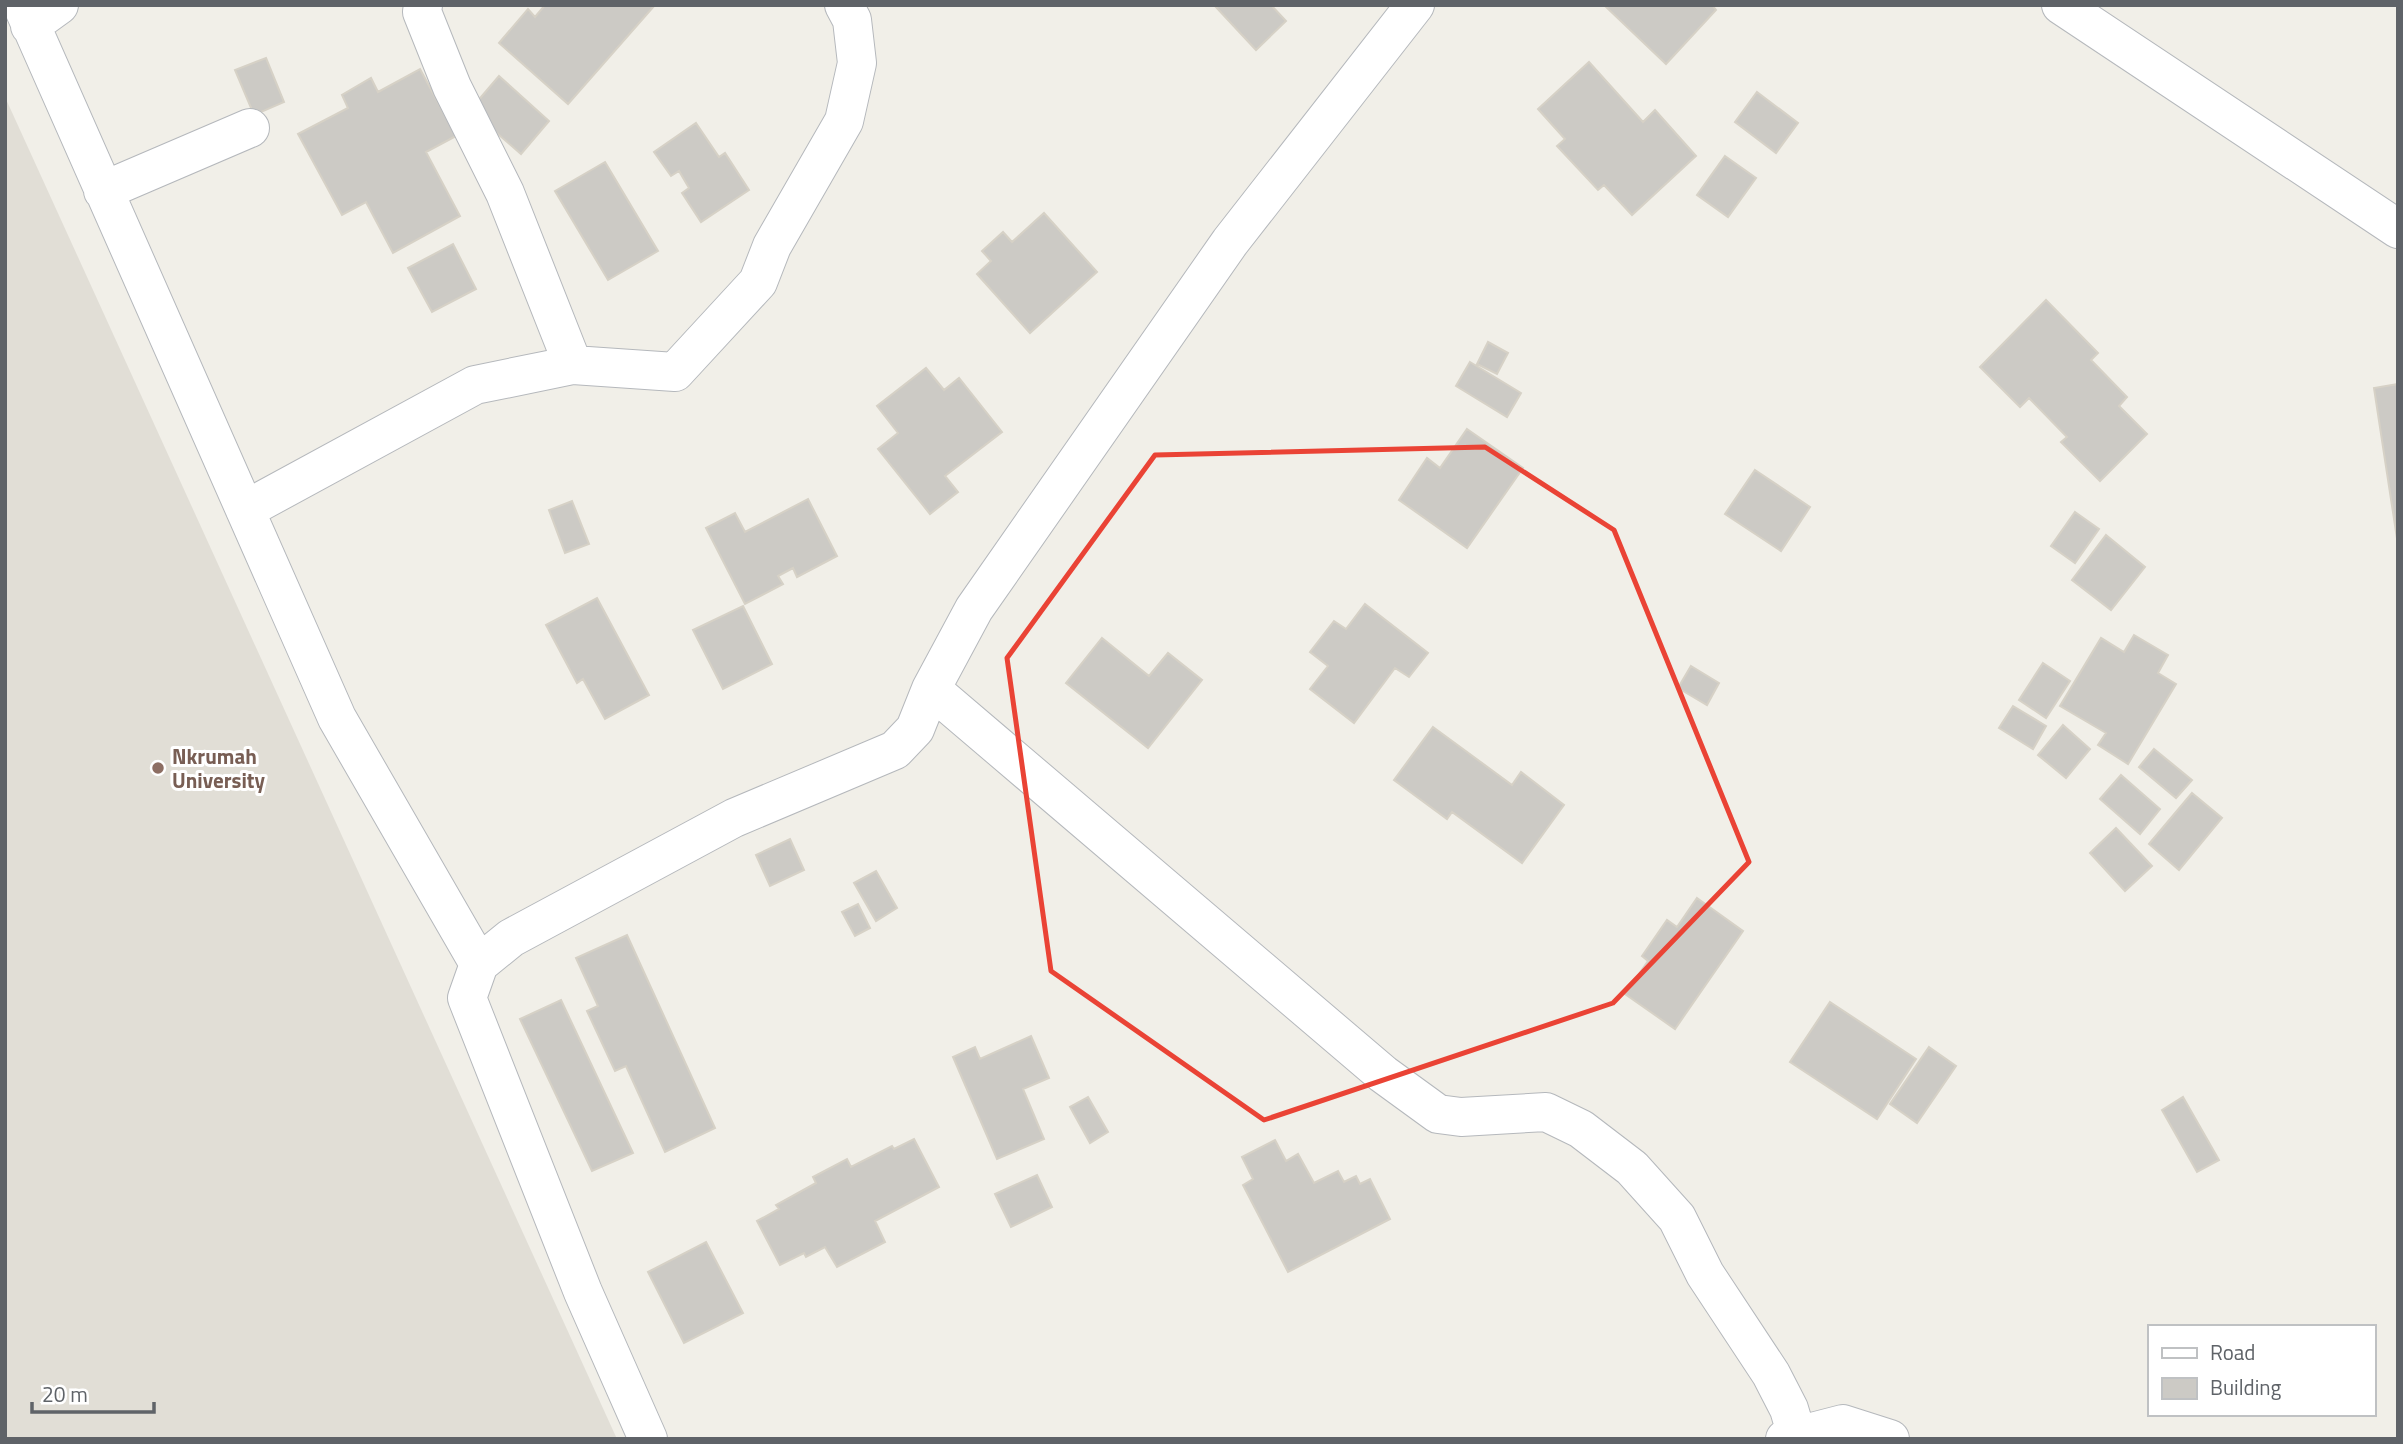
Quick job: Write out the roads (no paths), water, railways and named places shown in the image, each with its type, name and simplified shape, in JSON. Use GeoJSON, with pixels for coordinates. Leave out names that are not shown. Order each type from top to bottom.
{"type":"FeatureCollection","features":[{"type":"Feature","properties":{"kind":"street"},"geometry":{"type":"LineString","coordinates":[[423,5],[422,12],[452,87],[505,193],[573,365]]}},
{"type":"Feature","properties":{"kind":"street"},"geometry":{"type":"LineString","coordinates":[[245,510],[475,385],[573,365],[675,372],[758,282],[772,246],[844,121],[857,63],[852,20],[844,5]]}},
{"type":"Feature","properties":{"kind":"street"},"geometry":{"type":"LineString","coordinates":[[648,1439],[583,1292],[467,998],[479,964],[511,938],[734,818],[895,750],[915,729],[931,688],[974,609],[1230,242],[1415,5]]}},
{"type":"Feature","properties":{"kind":"street"},"geometry":{"type":"LineString","coordinates":[[2061,5],[2398,229]]}},
{"type":"Feature","properties":{"kind":"street"},"geometry":{"type":"LineString","coordinates":[[37,12],[103,191],[337,718],[479,964]]}},
{"type":"Feature","properties":{"kind":"street"},"geometry":{"type":"LineString","coordinates":[[103,191],[250,128]]}},
{"type":"Feature","properties":{"kind":"street"},"geometry":{"type":"LineString","coordinates":[[931,688],[1383,1074],[1437,1114],[1461,1117],[1546,1112],[1581,1129],[1632,1168],[1677,1218],[1705,1275],[1772,1374],[1789,1409],[1791,1437],[1843,1423],[1890,1439]]}},
{"type":"Feature","properties":{"kind":"place","name":"Nkrumah University"},"geometry":{"type":"Point","coordinates":[158,768]}}]}
